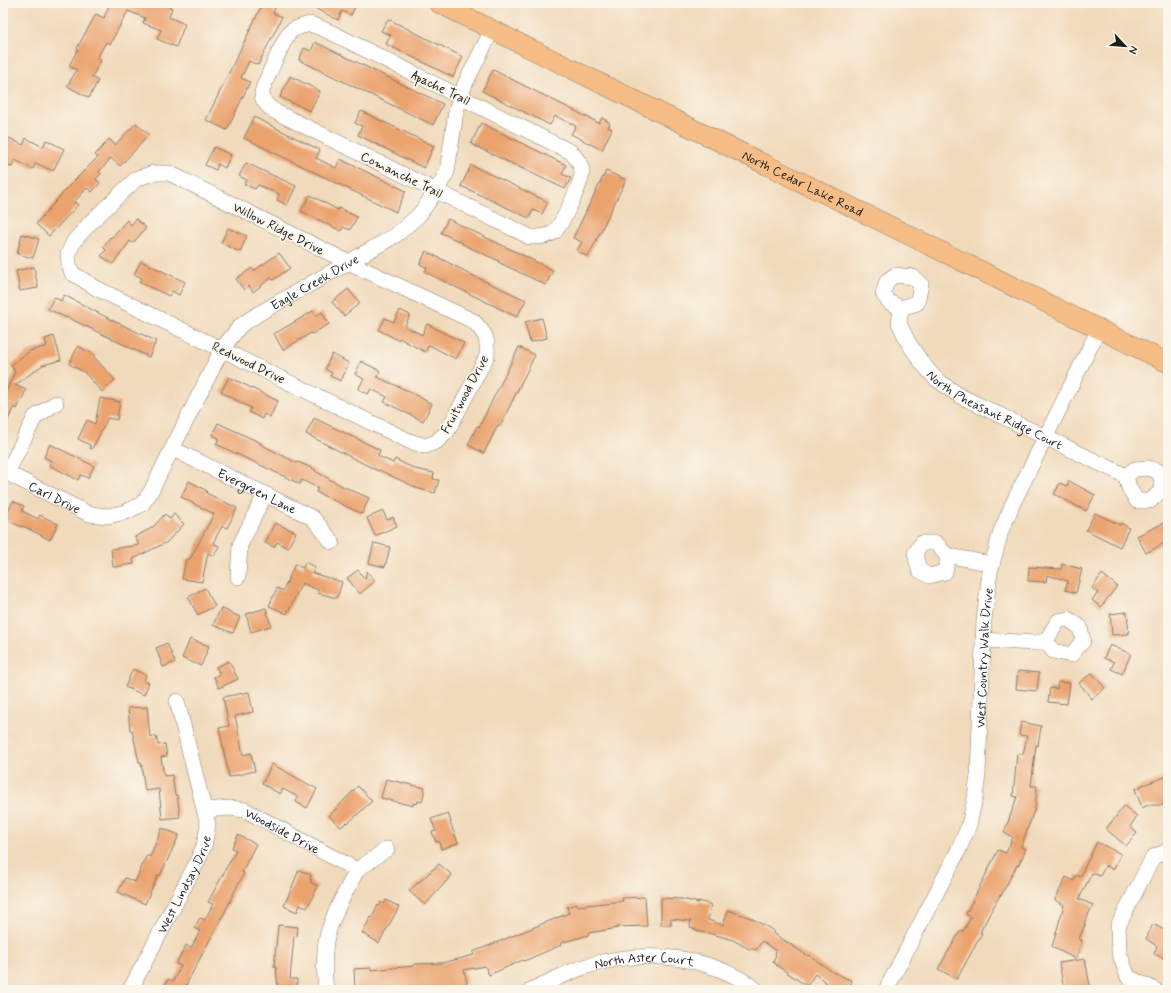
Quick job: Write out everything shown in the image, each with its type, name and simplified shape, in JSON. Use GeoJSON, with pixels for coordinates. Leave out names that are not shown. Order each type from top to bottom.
{"type":"FeatureCollection","features":[{"type":"Feature","properties":{"kind":"main road","name":"North Cedar Lake Road"},"geometry":{"type":"LineString","coordinates":[[438,3],[1168,363]]}},
{"type":"Feature","properties":{"kind":"street","name":"Apache Trail"},"geometry":{"type":"LineString","coordinates":[[264,102],[261,92],[284,42],[291,31],[298,27],[310,24],[326,30],[571,152],[579,161],[582,170],[581,179],[555,232],[543,237]]}},
{"type":"Feature","properties":{"kind":"street","name":"Eagle Creek Drive"},"geometry":{"type":"LineString","coordinates":[[108,516],[126,512],[142,504],[150,493],[222,349],[240,326],[258,314],[396,235],[419,215],[447,172],[456,111],[465,84],[492,30]]}},
{"type":"Feature","properties":{"kind":"street","name":"Comanche Trail"},"geometry":{"type":"LineString","coordinates":[[264,102],[276,112],[530,237],[543,237]]}},
{"type":"Feature","properties":{"kind":"street","name":"Willow Ridge Drive"},"geometry":{"type":"LineString","coordinates":[[69,264],[68,254],[74,241],[91,222],[136,179],[153,173],[169,173],[473,322],[484,332],[487,345]]}},
{"type":"Feature","properties":{"kind":"street","name":"Redwood Drive"},"geometry":{"type":"LineString","coordinates":[[69,264],[72,273],[96,288],[409,440],[425,446],[436,442]]}},
{"type":"Feature","properties":{"kind":"street","name":"North Pheasant Ridge Court"},"geometry":{"type":"LineString","coordinates":[[901,308],[900,323],[908,342],[922,363],[936,379],[960,396],[1126,476]]}},
{"type":"Feature","properties":{"kind":"street","name":"West Country Walk Drive"},"geometry":{"type":"LineString","coordinates":[[886,990],[958,851],[969,825],[978,775],[984,620],[992,564],[1001,531],[1099,329]]}},
{"type":"Feature","properties":{"kind":"street","name":"Fruitwood Drive"},"geometry":{"type":"LineString","coordinates":[[436,442],[447,432],[487,356],[487,345]]}},
{"type":"Feature","properties":{"kind":"street"},"geometry":{"type":"LineString","coordinates":[[5,472],[35,417],[56,403]]}},
{"type":"Feature","properties":{"kind":"street","name":"Evergreen Lane"},"geometry":{"type":"LineString","coordinates":[[173,449],[313,518],[332,542]]}},
{"type":"Feature","properties":{"kind":"street","name":"Carl Drive"},"geometry":{"type":"LineString","coordinates":[[5,472],[89,514],[108,516]]}},
{"type":"Feature","properties":{"kind":"street"},"geometry":{"type":"LineString","coordinates":[[238,577],[240,544],[265,494]]}},
{"type":"Feature","properties":{"kind":"street"},"geometry":{"type":"LineString","coordinates":[[948,557],[950,556],[992,564]]}},
{"type":"Feature","properties":{"kind":"street"},"geometry":{"type":"LineString","coordinates":[[983,640],[1035,643],[1046,641]]}},
{"type":"Feature","properties":{"kind":"street","name":"West Lindsay Drive"},"geometry":{"type":"LineString","coordinates":[[130,990],[196,864],[204,846],[208,825],[178,701]]}},
{"type":"Feature","properties":{"kind":"street","name":"Woodside Drive"},"geometry":{"type":"LineString","coordinates":[[205,810],[230,808],[245,810],[357,870]]}},
{"type":"Feature","properties":{"kind":"street"},"geometry":{"type":"LineString","coordinates":[[326,990],[324,968],[326,940],[332,923],[357,870],[387,849]]}},
{"type":"Feature","properties":{"kind":"street"},"geometry":{"type":"LineString","coordinates":[[1155,990],[1128,977],[1119,952],[1118,926],[1153,858],[1168,851]]}},
{"type":"Feature","properties":{"kind":"street","name":"North Aster Court"},"geometry":{"type":"LineString","coordinates":[[531,990],[586,966],[622,958],[656,956],[681,958],[707,964],[732,975],[757,990]]}},
{"type":"Feature","properties":{"kind":"building"},"geometry":{"type":"Polygon","coordinates":[[[110,3],[159,3],[172,8],[169,17],[185,24],[176,47],[157,39],[161,30],[143,23],[145,18],[128,11],[110,44],[106,42],[97,58],[101,60],[92,77],[98,81],[89,98],[67,86],[77,70],[69,66],[96,14],[104,18],[110,3]]]}},
{"type":"Feature","properties":{"kind":"building"},"geometry":{"type":"Polygon","coordinates":[[[263,3],[271,3],[276,5],[273,13],[282,17],[258,65],[249,61],[241,78],[250,82],[227,130],[206,120],[263,3]]]}},
{"type":"Feature","properties":{"kind":"building"},"geometry":{"type":"Polygon","coordinates":[[[305,3],[357,3],[351,15],[342,11],[338,20],[305,3]]]}},
{"type":"Feature","properties":{"kind":"building"},"geometry":{"type":"Polygon","coordinates":[[[388,19],[463,57],[453,77],[386,44],[391,35],[381,31],[388,19]]]}},
{"type":"Feature","properties":{"kind":"building"},"geometry":{"type":"Polygon","coordinates":[[[315,42],[443,104],[433,125],[299,60],[304,48],[311,51],[315,42]]]}},
{"type":"Feature","properties":{"kind":"building"},"geometry":{"type":"Polygon","coordinates":[[[493,70],[599,123],[602,118],[610,123],[608,127],[612,129],[602,150],[571,134],[576,126],[555,116],[550,125],[482,91],[493,70]]]}},
{"type":"Feature","properties":{"kind":"building"},"geometry":{"type":"Polygon","coordinates":[[[290,76],[320,91],[310,111],[280,97],[290,76]]]}},
{"type":"Feature","properties":{"kind":"building"},"geometry":{"type":"Polygon","coordinates":[[[361,111],[434,146],[424,168],[358,135],[362,126],[355,123],[361,111]]]}},
{"type":"Feature","properties":{"kind":"building"},"geometry":{"type":"Polygon","coordinates":[[[254,117],[320,150],[316,158],[336,168],[340,159],[406,191],[396,212],[244,138],[254,117]]]}},
{"type":"Feature","properties":{"kind":"building"},"geometry":{"type":"Polygon","coordinates":[[[136,123],[149,135],[120,166],[111,158],[99,172],[101,174],[96,179],[100,183],[92,192],[87,188],[74,202],[78,205],[49,236],[36,224],[69,186],[98,157],[95,155],[109,139],[115,145],[136,123]]]}},
{"type":"Feature","properties":{"kind":"building"},"geometry":{"type":"Polygon","coordinates":[[[481,123],[566,165],[562,174],[571,178],[565,189],[471,144],[481,123]]]}},
{"type":"Feature","properties":{"kind":"building"},"geometry":{"type":"Polygon","coordinates":[[[3,135],[23,145],[26,138],[43,147],[46,140],[64,149],[53,171],[36,163],[33,169],[15,160],[12,167],[3,162],[3,135]]]}},
{"type":"Feature","properties":{"kind":"building"},"geometry":{"type":"Polygon","coordinates":[[[214,147],[231,155],[225,168],[218,164],[216,170],[205,165],[214,147]]]}},
{"type":"Feature","properties":{"kind":"building"},"geometry":{"type":"Polygon","coordinates":[[[246,163],[296,186],[287,205],[277,200],[279,194],[258,185],[255,189],[244,184],[247,180],[239,176],[246,163]]]}},
{"type":"Feature","properties":{"kind":"building"},"geometry":{"type":"Polygon","coordinates":[[[471,165],[548,202],[542,214],[533,210],[529,218],[461,186],[471,165]]]}},
{"type":"Feature","properties":{"kind":"building"},"geometry":{"type":"Polygon","coordinates":[[[606,171],[626,180],[588,257],[577,251],[582,242],[573,238],[606,171]]]}},
{"type":"Feature","properties":{"kind":"building"},"geometry":{"type":"Polygon","coordinates":[[[310,195],[338,210],[339,208],[357,217],[350,230],[343,227],[341,231],[301,211],[310,195]]]}},
{"type":"Feature","properties":{"kind":"building"},"geometry":{"type":"Polygon","coordinates":[[[136,219],[146,228],[133,243],[130,241],[113,264],[101,256],[106,250],[103,247],[110,237],[111,238],[127,220],[131,225],[136,219]]]}},
{"type":"Feature","properties":{"kind":"building"},"geometry":{"type":"Polygon","coordinates":[[[448,219],[553,270],[546,285],[441,233],[448,219]]]}},
{"type":"Feature","properties":{"kind":"building"},"geometry":{"type":"Polygon","coordinates":[[[228,228],[247,236],[240,252],[221,243],[228,228]]]}},
{"type":"Feature","properties":{"kind":"building"},"geometry":{"type":"Polygon","coordinates":[[[22,234],[39,239],[33,258],[17,254],[22,234]]]}},
{"type":"Feature","properties":{"kind":"building"},"geometry":{"type":"Polygon","coordinates":[[[426,251],[480,279],[526,300],[517,317],[425,272],[427,268],[420,264],[426,251]]]}},
{"type":"Feature","properties":{"kind":"building"},"geometry":{"type":"Polygon","coordinates":[[[279,253],[290,268],[273,280],[271,278],[253,292],[249,286],[244,290],[236,279],[252,268],[254,271],[279,253]]]}},
{"type":"Feature","properties":{"kind":"building"},"geometry":{"type":"Polygon","coordinates":[[[141,261],[185,282],[179,295],[172,291],[169,296],[139,282],[142,278],[134,274],[141,261]]]}},
{"type":"Feature","properties":{"kind":"building"},"geometry":{"type":"Polygon","coordinates":[[[34,267],[38,288],[20,291],[16,271],[34,267]]]}},
{"type":"Feature","properties":{"kind":"building"},"geometry":{"type":"Polygon","coordinates":[[[348,289],[360,303],[344,316],[332,302],[348,289]]]}},
{"type":"Feature","properties":{"kind":"building"},"geometry":{"type":"Polygon","coordinates":[[[64,295],[156,341],[149,357],[48,309],[54,297],[61,301],[64,295]]]}},
{"type":"Feature","properties":{"kind":"building"},"geometry":{"type":"Polygon","coordinates":[[[400,310],[410,315],[405,326],[422,335],[427,324],[464,343],[456,359],[429,345],[425,352],[399,338],[398,340],[379,330],[385,318],[394,322],[400,310]]]}},
{"type":"Feature","properties":{"kind":"building"},"geometry":{"type":"Polygon","coordinates":[[[313,311],[316,316],[322,312],[329,324],[283,350],[274,334],[313,311]]]}},
{"type":"Feature","properties":{"kind":"building"},"geometry":{"type":"Polygon","coordinates":[[[542,318],[547,338],[530,342],[525,322],[542,318]]]}},
{"type":"Feature","properties":{"kind":"building"},"geometry":{"type":"Polygon","coordinates":[[[54,336],[61,360],[43,365],[15,385],[26,390],[17,409],[14,407],[3,430],[3,398],[15,372],[11,365],[30,351],[47,346],[45,339],[54,336]]]}},
{"type":"Feature","properties":{"kind":"building"},"geometry":{"type":"Polygon","coordinates":[[[78,346],[95,355],[94,357],[115,380],[102,392],[84,372],[69,364],[78,346]]]}},
{"type":"Feature","properties":{"kind":"building"},"geometry":{"type":"Polygon","coordinates":[[[519,347],[535,355],[500,426],[498,425],[484,453],[468,445],[477,426],[479,427],[519,347]]]}},
{"type":"Feature","properties":{"kind":"building"},"geometry":{"type":"Polygon","coordinates":[[[332,354],[349,363],[341,381],[330,376],[332,373],[325,369],[332,354]]]}},
{"type":"Feature","properties":{"kind":"building"},"geometry":{"type":"Polygon","coordinates":[[[361,361],[380,371],[377,377],[432,404],[423,421],[384,402],[387,397],[371,389],[368,394],[358,389],[364,379],[355,374],[361,361]]]}},
{"type":"Feature","properties":{"kind":"building"},"geometry":{"type":"Polygon","coordinates":[[[229,377],[278,401],[270,417],[264,414],[262,419],[249,412],[251,408],[221,392],[229,377]]]}},
{"type":"Feature","properties":{"kind":"building"},"geometry":{"type":"Polygon","coordinates":[[[100,398],[120,402],[117,420],[108,418],[92,449],[90,448],[90,445],[78,439],[87,420],[95,424],[100,398]]]}},
{"type":"Feature","properties":{"kind":"building"},"geometry":{"type":"Polygon","coordinates":[[[314,418],[380,450],[378,456],[393,463],[395,459],[415,469],[434,473],[433,479],[439,480],[435,493],[419,489],[379,470],[378,471],[306,434],[314,418]]]}},
{"type":"Feature","properties":{"kind":"building"},"geometry":{"type":"Polygon","coordinates":[[[218,423],[261,443],[260,444],[297,463],[298,462],[316,470],[315,471],[342,486],[369,498],[362,514],[316,492],[318,488],[302,480],[300,484],[216,444],[219,438],[212,435],[218,423]]]}},
{"type":"Feature","properties":{"kind":"building"},"geometry":{"type":"Polygon","coordinates":[[[50,444],[94,466],[88,478],[81,475],[78,480],[49,465],[51,461],[44,457],[50,444]]]}},
{"type":"Feature","properties":{"kind":"building"},"geometry":{"type":"Polygon","coordinates":[[[189,481],[207,491],[206,493],[237,508],[227,528],[222,526],[213,543],[219,546],[214,556],[208,553],[202,582],[182,579],[186,559],[190,559],[214,514],[181,497],[189,481]]]}},
{"type":"Feature","properties":{"kind":"building"},"geometry":{"type":"Polygon","coordinates":[[[1069,481],[1095,495],[1086,511],[1054,494],[1060,483],[1067,486],[1069,481]]]}},
{"type":"Feature","properties":{"kind":"building"},"geometry":{"type":"Polygon","coordinates":[[[13,501],[24,506],[22,511],[38,519],[40,515],[58,524],[50,540],[23,526],[22,527],[4,519],[13,501]]]}},
{"type":"Feature","properties":{"kind":"building"},"geometry":{"type":"Polygon","coordinates":[[[383,511],[387,520],[393,517],[397,526],[375,536],[367,518],[383,511]]]}},
{"type":"Feature","properties":{"kind":"building"},"geometry":{"type":"Polygon","coordinates":[[[1095,513],[1120,525],[1121,523],[1129,528],[1120,547],[1086,530],[1095,513]]]}},
{"type":"Feature","properties":{"kind":"building"},"geometry":{"type":"Polygon","coordinates":[[[165,514],[170,519],[174,514],[184,524],[167,542],[133,559],[134,564],[113,567],[111,549],[139,545],[135,537],[153,527],[165,514]]]}},
{"type":"Feature","properties":{"kind":"building"},"geometry":{"type":"Polygon","coordinates":[[[1168,521],[1168,541],[1146,553],[1137,536],[1168,521]]]}},
{"type":"Feature","properties":{"kind":"building"},"geometry":{"type":"Polygon","coordinates":[[[275,523],[296,532],[288,548],[277,542],[274,547],[265,543],[275,523]]]}},
{"type":"Feature","properties":{"kind":"building"},"geometry":{"type":"Polygon","coordinates":[[[374,543],[390,547],[385,567],[369,563],[374,543]]]}},
{"type":"Feature","properties":{"kind":"building"},"geometry":{"type":"Polygon","coordinates":[[[305,562],[315,567],[312,573],[342,582],[337,598],[318,593],[318,590],[302,583],[287,614],[269,606],[277,588],[283,591],[295,564],[303,568],[305,562]]]}},
{"type":"Feature","properties":{"kind":"building"},"geometry":{"type":"Polygon","coordinates":[[[1062,564],[1082,569],[1076,593],[1065,590],[1068,581],[1047,575],[1046,582],[1028,581],[1029,567],[1061,569],[1062,564]]]}},
{"type":"Feature","properties":{"kind":"building"},"geometry":{"type":"Polygon","coordinates":[[[358,570],[365,579],[367,571],[375,581],[360,594],[347,578],[358,570]]]}},
{"type":"Feature","properties":{"kind":"building"},"geometry":{"type":"Polygon","coordinates":[[[1102,574],[1117,586],[1101,607],[1092,600],[1098,593],[1092,588],[1102,574]]]}},
{"type":"Feature","properties":{"kind":"building"},"geometry":{"type":"Polygon","coordinates":[[[205,588],[215,606],[198,615],[188,597],[205,588]]]}},
{"type":"Feature","properties":{"kind":"building"},"geometry":{"type":"Polygon","coordinates":[[[221,608],[240,617],[233,633],[213,625],[221,608]]]}},
{"type":"Feature","properties":{"kind":"building"},"geometry":{"type":"Polygon","coordinates":[[[266,608],[271,626],[251,632],[246,614],[266,608]]]}},
{"type":"Feature","properties":{"kind":"building"},"geometry":{"type":"Polygon","coordinates":[[[1127,612],[1129,634],[1112,635],[1110,614],[1127,612]]]}},
{"type":"Feature","properties":{"kind":"building"},"geometry":{"type":"Polygon","coordinates":[[[190,639],[209,646],[201,666],[182,658],[190,639]]]}},
{"type":"Feature","properties":{"kind":"building"},"geometry":{"type":"Polygon","coordinates":[[[167,643],[175,662],[163,667],[156,648],[167,643]]]}},
{"type":"Feature","properties":{"kind":"building"},"geometry":{"type":"Polygon","coordinates":[[[1110,645],[1131,654],[1122,674],[1111,669],[1114,662],[1104,658],[1110,645]]]}},
{"type":"Feature","properties":{"kind":"building"},"geometry":{"type":"Polygon","coordinates":[[[229,661],[238,679],[219,688],[214,677],[220,674],[216,667],[229,661]]]}},
{"type":"Feature","properties":{"kind":"building"},"geometry":{"type":"Polygon","coordinates":[[[133,669],[146,675],[144,681],[149,683],[144,695],[125,687],[133,669]]]}},
{"type":"Feature","properties":{"kind":"building"},"geometry":{"type":"Polygon","coordinates":[[[1018,671],[1039,673],[1037,691],[1016,689],[1018,671]]]}},
{"type":"Feature","properties":{"kind":"building"},"geometry":{"type":"Polygon","coordinates":[[[1092,673],[1105,688],[1092,699],[1079,683],[1092,673]]]}},
{"type":"Feature","properties":{"kind":"building"},"geometry":{"type":"Polygon","coordinates":[[[1058,682],[1070,683],[1067,704],[1048,702],[1050,688],[1057,689],[1058,682]]]}},
{"type":"Feature","properties":{"kind":"building"},"geometry":{"type":"Polygon","coordinates":[[[249,692],[253,712],[235,716],[243,755],[251,753],[255,771],[229,777],[219,728],[229,726],[223,697],[249,692]]]}},
{"type":"Feature","properties":{"kind":"building"},"geometry":{"type":"Polygon","coordinates":[[[147,707],[150,737],[156,736],[158,745],[165,744],[167,756],[161,757],[164,776],[172,775],[180,817],[162,819],[159,789],[145,791],[141,762],[139,762],[132,730],[130,730],[128,708],[147,707]]]}},
{"type":"Feature","properties":{"kind":"building"},"geometry":{"type":"Polygon","coordinates":[[[1021,722],[1041,726],[1038,746],[1036,745],[1031,786],[1037,786],[1035,808],[1021,847],[1026,849],[1018,866],[1017,865],[980,932],[982,933],[957,979],[938,969],[961,930],[963,931],[971,917],[966,914],[998,850],[1006,853],[1013,837],[1004,833],[1017,797],[1013,796],[1017,754],[1023,754],[1027,736],[1019,735],[1021,722]]]}},
{"type":"Feature","properties":{"kind":"building"},"geometry":{"type":"Polygon","coordinates":[[[272,764],[317,789],[307,808],[296,802],[298,797],[283,789],[280,794],[262,784],[272,764]]]}},
{"type":"Feature","properties":{"kind":"building"},"geometry":{"type":"Polygon","coordinates":[[[1165,777],[1168,786],[1168,805],[1148,805],[1142,808],[1135,789],[1165,777]]]}},
{"type":"Feature","properties":{"kind":"building"},"geometry":{"type":"Polygon","coordinates":[[[386,779],[425,788],[422,802],[418,801],[417,804],[413,803],[413,806],[381,798],[386,779]]]}},
{"type":"Feature","properties":{"kind":"building"},"geometry":{"type":"Polygon","coordinates":[[[358,786],[372,801],[348,823],[347,822],[341,827],[329,816],[358,786]]]}},
{"type":"Feature","properties":{"kind":"building"},"geometry":{"type":"Polygon","coordinates":[[[1124,806],[1137,816],[1130,827],[1137,833],[1126,846],[1106,829],[1124,806]]]}},
{"type":"Feature","properties":{"kind":"building"},"geometry":{"type":"Polygon","coordinates":[[[448,813],[458,843],[441,849],[439,841],[436,842],[432,832],[436,831],[431,819],[448,813]]]}},
{"type":"Feature","properties":{"kind":"building"},"geometry":{"type":"Polygon","coordinates":[[[162,828],[179,835],[145,904],[118,892],[125,878],[135,882],[147,855],[150,857],[162,828]]]}},
{"type":"Feature","properties":{"kind":"building"},"geometry":{"type":"Polygon","coordinates":[[[238,835],[256,844],[242,872],[244,873],[231,900],[188,981],[185,988],[189,990],[162,990],[168,979],[173,981],[181,966],[176,964],[186,945],[191,948],[200,931],[194,928],[200,918],[205,920],[213,904],[208,902],[236,850],[232,848],[238,835]]]}},
{"type":"Feature","properties":{"kind":"building"},"geometry":{"type":"Polygon","coordinates":[[[1097,842],[1121,854],[1113,870],[1106,865],[1100,876],[1092,873],[1079,899],[1093,905],[1084,923],[1085,924],[1079,939],[1082,940],[1076,959],[1052,947],[1064,905],[1055,900],[1066,877],[1074,881],[1076,875],[1080,877],[1097,842]]]}},
{"type":"Feature","properties":{"kind":"building"},"geometry":{"type":"Polygon","coordinates":[[[439,864],[452,875],[425,905],[409,891],[439,864]]]}},
{"type":"Feature","properties":{"kind":"building"},"geometry":{"type":"Polygon","coordinates":[[[299,870],[311,875],[310,879],[312,880],[310,882],[318,886],[307,908],[300,905],[297,912],[284,906],[299,870]]]}},
{"type":"Feature","properties":{"kind":"building"},"geometry":{"type":"Polygon","coordinates":[[[645,897],[647,926],[617,927],[618,928],[588,933],[589,935],[560,943],[561,945],[489,975],[485,966],[464,970],[467,983],[462,985],[462,987],[448,990],[355,989],[354,969],[371,968],[371,970],[414,966],[414,964],[442,963],[474,955],[473,952],[569,913],[567,907],[577,904],[577,906],[623,901],[622,898],[645,897]]]}},
{"type":"Feature","properties":{"kind":"building"},"geometry":{"type":"Polygon","coordinates":[[[661,898],[682,899],[699,903],[699,901],[711,905],[708,920],[723,925],[728,910],[751,918],[774,931],[773,933],[808,956],[809,955],[831,971],[852,981],[848,990],[834,990],[827,986],[828,984],[815,974],[807,986],[776,965],[773,961],[776,951],[762,941],[756,950],[752,948],[751,950],[733,940],[695,930],[690,927],[691,921],[671,919],[671,925],[661,925],[661,898]]]}},
{"type":"Feature","properties":{"kind":"building"},"geometry":{"type":"Polygon","coordinates":[[[386,900],[399,907],[379,943],[362,933],[371,917],[372,918],[378,905],[380,906],[381,902],[384,904],[386,900]]]}},
{"type":"Feature","properties":{"kind":"building"},"geometry":{"type":"Polygon","coordinates":[[[1153,924],[1168,932],[1168,960],[1154,954],[1157,946],[1146,939],[1153,924]]]}},
{"type":"Feature","properties":{"kind":"building"},"geometry":{"type":"Polygon","coordinates":[[[278,925],[298,927],[297,937],[294,936],[290,979],[297,979],[297,987],[294,988],[294,990],[278,990],[276,967],[274,967],[278,925]]]}},
{"type":"Feature","properties":{"kind":"building"},"geometry":{"type":"Polygon","coordinates":[[[1085,959],[1090,986],[1088,986],[1089,990],[1064,990],[1059,963],[1085,959]]]}}]}
